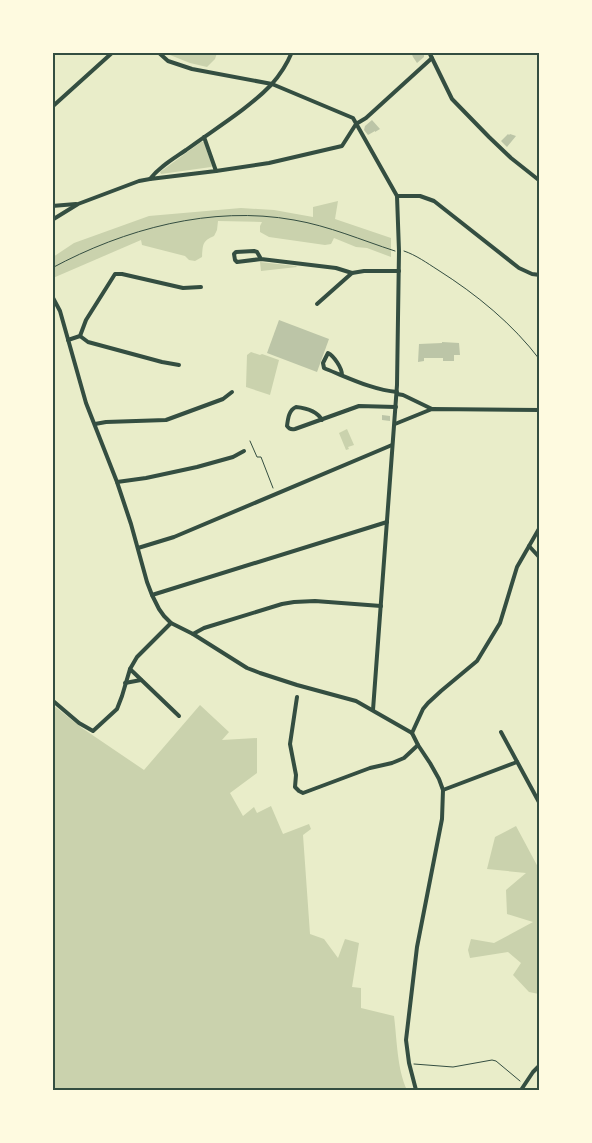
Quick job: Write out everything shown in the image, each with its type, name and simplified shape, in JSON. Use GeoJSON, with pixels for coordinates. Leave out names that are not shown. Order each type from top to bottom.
{"type":"FeatureCollection","features":[{"type":"Feature","properties":{"kind":"street"},"geometry":{"type":"LineString","coordinates":[[52,107],[55,102],[113,52]]}},
{"type":"Feature","properties":{"kind":"street"},"geometry":{"type":"LineString","coordinates":[[158,52],[168,61],[192,69],[272,84],[353,118],[397,196],[399,271],[397,393],[372,710]]}},
{"type":"Feature","properties":{"kind":"street"},"geometry":{"type":"LineString","coordinates":[[150,179],[156,171],[248,105],[272,84],[292,52]]}},
{"type":"Feature","properties":{"kind":"street"},"geometry":{"type":"LineString","coordinates":[[429,52],[452,99],[489,138],[540,181]]}},
{"type":"Feature","properties":{"kind":"street"},"geometry":{"type":"LineString","coordinates":[[52,220],[78,204],[150,179],[269,163],[342,146],[356,124],[366,118],[432,58]]}},
{"type":"Feature","properties":{"kind":"street"},"geometry":{"type":"LineString","coordinates":[[204,136],[216,171]]}},
{"type":"Feature","properties":{"kind":"street"},"geometry":{"type":"LineString","coordinates":[[397,196],[420,196],[434,201],[519,268],[540,276]]}},
{"type":"Feature","properties":{"kind":"street"},"geometry":{"type":"LineString","coordinates":[[52,206],[78,204]]}},
{"type":"Feature","properties":{"kind":"street"},"geometry":{"type":"LineString","coordinates":[[261,259],[258,252],[254,251],[236,252],[234,254],[237,262],[261,259],[336,268],[352,273],[399,271]]}},
{"type":"Feature","properties":{"kind":"street"},"geometry":{"type":"LineString","coordinates":[[318,304],[352,273]]}},
{"type":"Feature","properties":{"kind":"street"},"geometry":{"type":"LineString","coordinates":[[80,336],[86,320],[115,274],[183,288],[201,287]]}},
{"type":"Feature","properties":{"kind":"street"},"geometry":{"type":"LineString","coordinates":[[52,296],[60,311],[81,386],[117,482],[138,548],[142,568],[159,609],[171,623],[193,634],[247,668],[297,685],[356,701],[412,733],[439,779],[443,790],[442,819],[417,947],[406,1040],[409,1063],[416,1090]]}},
{"type":"Feature","properties":{"kind":"street"},"geometry":{"type":"LineString","coordinates":[[68,340],[80,336]]}},
{"type":"Feature","properties":{"kind":"street"},"geometry":{"type":"LineString","coordinates":[[80,336],[88,342],[179,365]]}},
{"type":"Feature","properties":{"kind":"street"},"geometry":{"type":"LineString","coordinates":[[342,375],[341,368],[328,353],[323,363],[326,369],[342,375],[383,390],[403,395],[432,409]]}},
{"type":"Feature","properties":{"kind":"street"},"geometry":{"type":"LineString","coordinates":[[94,424],[166,420],[223,399],[232,392]]}},
{"type":"Feature","properties":{"kind":"street"},"geometry":{"type":"LineString","coordinates":[[322,420],[314,412],[296,407],[290,412],[287,426],[295,429],[322,420],[359,406],[396,407]]}},
{"type":"Feature","properties":{"kind":"street"},"geometry":{"type":"LineString","coordinates":[[395,424],[432,409],[540,410]]}},
{"type":"Feature","properties":{"kind":"street"},"geometry":{"type":"LineString","coordinates":[[138,548],[174,537],[392,445]]}},
{"type":"Feature","properties":{"kind":"street"},"geometry":{"type":"LineString","coordinates":[[117,482],[197,467],[233,457],[244,451]]}},
{"type":"Feature","properties":{"kind":"street"},"geometry":{"type":"LineString","coordinates":[[152,595],[387,522]]}},
{"type":"Feature","properties":{"kind":"street"},"geometry":{"type":"LineString","coordinates":[[412,733],[428,702],[477,661],[500,623],[518,567],[540,527]]}},
{"type":"Feature","properties":{"kind":"street"},"geometry":{"type":"LineString","coordinates":[[529,546],[540,558]]}},
{"type":"Feature","properties":{"kind":"street"},"geometry":{"type":"LineString","coordinates":[[193,634],[204,628],[282,604],[315,601],[381,606]]}},
{"type":"Feature","properties":{"kind":"street"},"geometry":{"type":"LineString","coordinates":[[52,700],[79,723],[93,731],[117,709],[130,669],[137,657],[171,623]]}},
{"type":"Feature","properties":{"kind":"street"},"geometry":{"type":"LineString","coordinates":[[130,669],[179,716]]}},
{"type":"Feature","properties":{"kind":"street"},"geometry":{"type":"LineString","coordinates":[[125,683],[141,680]]}},
{"type":"Feature","properties":{"kind":"street"},"geometry":{"type":"LineString","coordinates":[[297,697],[290,744],[296,775],[295,787],[303,793],[370,768],[404,758],[418,745]]}},
{"type":"Feature","properties":{"kind":"street"},"geometry":{"type":"LineString","coordinates":[[501,732],[540,804]]}},
{"type":"Feature","properties":{"kind":"street"},"geometry":{"type":"LineString","coordinates":[[443,790],[517,762]]}},
{"type":"Feature","properties":{"kind":"street"},"geometry":{"type":"LineString","coordinates":[[521,1090],[532,1072],[540,1065]]}},
{"type":"Feature","properties":{"kind":"path"},"geometry":{"type":"LineString","coordinates":[[52,268],[87,250],[140,230],[184,220],[213,217],[274,217],[292,220],[334,230],[395,251]]}},
{"type":"Feature","properties":{"kind":"path"},"geometry":{"type":"LineString","coordinates":[[402,250],[431,265],[486,304],[523,340],[540,360]]}},
{"type":"Feature","properties":{"kind":"path"},"geometry":{"type":"LineString","coordinates":[[250,441],[257,458],[261,457],[276,494]]}},
{"type":"Feature","properties":{"kind":"path"},"geometry":{"type":"LineString","coordinates":[[409,1063],[454,1067],[492,1060],[496,1061],[524,1085]]}},
{"type":"Feature","properties":{"kind":"green space"},"geometry":{"type":"Polygon","coordinates":[[[165,53],[217,53],[215,59],[207,67],[190,63],[165,53]]]}},
{"type":"Feature","properties":{"kind":"green space"},"geometry":{"type":"Polygon","coordinates":[[[201,142],[204,142],[211,167],[161,174],[160,172],[201,142]]]}},
{"type":"Feature","properties":{"kind":"green space"},"geometry":{"type":"Polygon","coordinates":[[[338,201],[335,219],[391,238],[391,257],[367,248],[356,247],[334,238],[331,244],[325,245],[269,237],[260,232],[262,222],[218,221],[214,236],[204,244],[202,257],[195,261],[189,260],[185,256],[142,245],[141,240],[53,278],[53,257],[74,243],[149,216],[241,208],[274,210],[313,217],[313,207],[338,201]]]}},
{"type":"Feature","properties":{"kind":"green space"},"geometry":{"type":"Polygon","coordinates":[[[260,262],[296,266],[297,267],[261,271],[260,262]]]}},
{"type":"Feature","properties":{"kind":"green space"},"geometry":{"type":"Polygon","coordinates":[[[251,352],[279,360],[270,395],[246,387],[247,355],[251,352]]]}},
{"type":"Feature","properties":{"kind":"green space"},"geometry":{"type":"Polygon","coordinates":[[[347,429],[354,445],[346,450],[339,433],[347,429]]]}},
{"type":"Feature","properties":{"kind":"green space"},"geometry":{"type":"Polygon","coordinates":[[[53,705],[82,728],[144,770],[200,705],[229,732],[222,740],[257,738],[257,773],[230,793],[243,816],[254,807],[257,813],[271,806],[283,834],[309,824],[311,829],[303,835],[310,934],[324,939],[338,958],[345,939],[359,943],[352,987],[361,988],[361,1008],[394,1016],[399,1063],[407,1090],[53,1090],[53,705]]]}},
{"type":"Feature","properties":{"kind":"green space"},"geometry":{"type":"Polygon","coordinates":[[[516,826],[539,869],[539,994],[529,992],[513,975],[521,963],[508,952],[470,958],[468,950],[471,939],[494,943],[533,922],[507,914],[506,890],[526,873],[487,869],[495,837],[516,826]]]}},
{"type":"Feature","properties":{"kind":"building"},"geometry":{"type":"Polygon","coordinates":[[[411,52],[424,52],[424,57],[417,63],[411,52]]]}},
{"type":"Feature","properties":{"kind":"building"},"geometry":{"type":"Polygon","coordinates":[[[372,120],[380,129],[368,135],[364,130],[365,126],[372,120]]]}},
{"type":"Feature","properties":{"kind":"building"},"geometry":{"type":"Polygon","coordinates":[[[508,134],[516,136],[507,147],[501,141],[508,134]]]}},
{"type":"Feature","properties":{"kind":"building"},"geometry":{"type":"Polygon","coordinates":[[[279,320],[329,339],[317,372],[267,353],[279,320]]]}},
{"type":"Feature","properties":{"kind":"building"},"geometry":{"type":"Polygon","coordinates":[[[459,343],[460,355],[454,355],[454,361],[443,361],[443,358],[424,358],[424,361],[418,362],[419,344],[459,343]]]}},
{"type":"Feature","properties":{"kind":"building"},"geometry":{"type":"Polygon","coordinates":[[[382,415],[390,416],[390,421],[382,420],[382,415]]]}}]}
